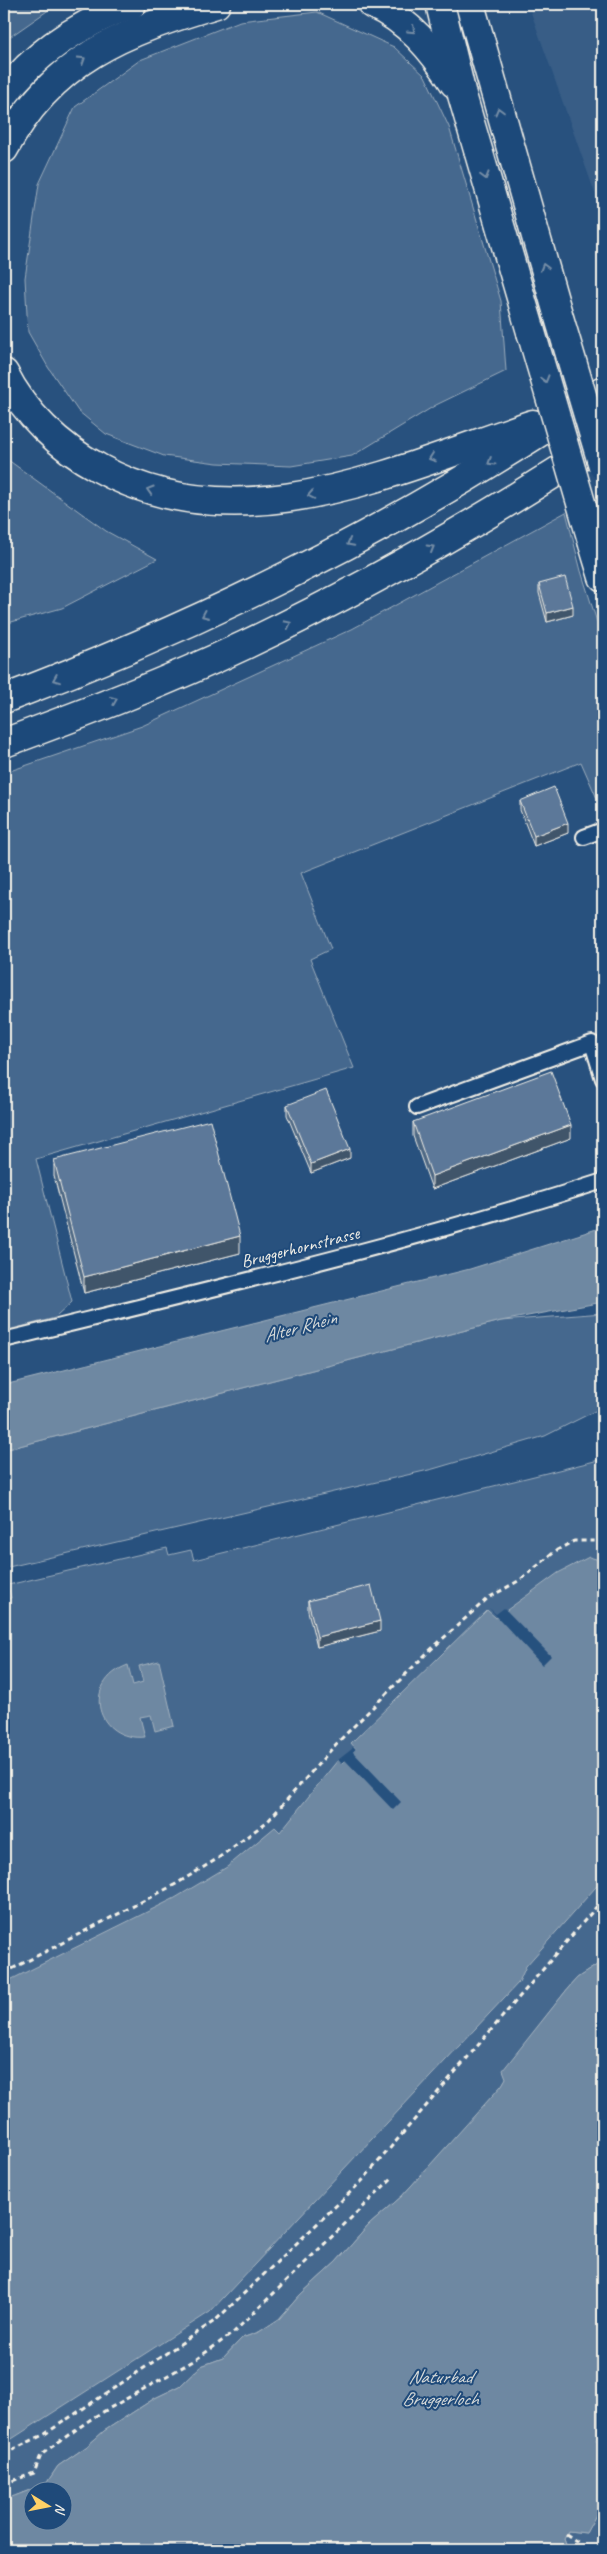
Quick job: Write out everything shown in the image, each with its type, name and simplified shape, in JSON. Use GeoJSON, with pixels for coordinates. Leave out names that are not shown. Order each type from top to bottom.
{"type":"FeatureCollection","features":[{"type":"Feature","properties":{"kind":"highway"},"geometry":{"type":"LineString","coordinates":[[4,94],[24,71],[65,37],[86,24],[132,4]]}},
{"type":"Feature","properties":{"kind":"highway"},"geometry":{"type":"LineString","coordinates":[[4,149],[30,106],[56,78],[76,63],[113,42],[138,31],[216,4]]}},
{"type":"Feature","properties":{"kind":"highway"},"geometry":{"type":"LineString","coordinates":[[372,4],[392,14],[416,33],[441,63],[462,95]]}},
{"type":"Feature","properties":{"kind":"highway"},"geometry":{"type":"LineString","coordinates":[[440,4],[462,95],[603,577]]}},
{"type":"Feature","properties":{"kind":"highway"},"geometry":{"type":"LineString","coordinates":[[470,4],[603,466]]}},
{"type":"Feature","properties":{"kind":"highway"},"geometry":{"type":"LineString","coordinates":[[4,373],[22,401],[41,423],[62,444],[90,463],[121,479],[172,496],[227,502],[263,502],[334,489],[577,409]]}},
{"type":"Feature","properties":{"kind":"highway"},"geometry":{"type":"LineString","coordinates":[[4,699],[112,657],[241,600],[430,499],[577,409],[603,390]]}},
{"type":"Feature","properties":{"kind":"highway"},"geometry":{"type":"LineString","coordinates":[[4,743],[64,721],[244,646],[415,557],[542,482],[603,442]]}},
{"type":"Feature","properties":{"kind":"highway"},"geometry":{"type":"LineString","coordinates":[[542,482],[603,451]]}},
{"type":"Feature","properties":{"kind":"lane"},"geometry":{"type":"LineString","coordinates":[[584,837],[603,830]]}},
{"type":"Feature","properties":{"kind":"lane"},"geometry":{"type":"LineString","coordinates":[[417,1107],[592,1043],[603,1079]]}},
{"type":"Feature","properties":{"kind":"lane","name":"Bruggerhornstrasse"},"geometry":{"type":"LineString","coordinates":[[4,1340],[356,1252],[534,1203],[603,1181]]}},
{"type":"Feature","properties":{"kind":"path"},"geometry":{"type":"LineString","coordinates":[[4,1973],[176,1884],[217,1860],[268,1821],[338,1742],[427,1653],[488,1598],[520,1580],[557,1550],[574,1541],[603,1541]]}},
{"type":"Feature","properties":{"kind":"path"},"geometry":{"type":"LineString","coordinates":[[4,2454],[45,2434],[216,2320],[362,2180],[603,1899]]}},
{"type":"Feature","properties":{"kind":"path"},"geometry":{"type":"LineString","coordinates":[[4,2484],[34,2472],[41,2455],[94,2417],[196,2360],[233,2334],[392,2178]]}},
{"type":"Feature","properties":{"kind":"path"},"geometry":{"type":"LineString","coordinates":[[598,2435],[603,2437]]}},
{"type":"Feature","properties":{"kind":"path"},"geometry":{"type":"LineString","coordinates":[[566,2534],[579,2543]]}},
{"type":"Feature","properties":{"kind":"shaded area"},"geometry":{"type":"Polygon","coordinates":[[[4,4],[63,4],[50,9],[4,41],[4,4]]]}},
{"type":"Feature","properties":{"kind":"shaded area"},"geometry":{"type":"Polygon","coordinates":[[[528,4],[603,4],[603,216],[528,4]]]}},
{"type":"Feature","properties":{"kind":"shaded area"},"geometry":{"type":"Polygon","coordinates":[[[317,12],[394,47],[425,76],[449,127],[501,301],[506,371],[436,405],[352,456],[291,466],[217,463],[164,456],[106,434],[78,411],[48,367],[28,332],[25,278],[39,184],[75,107],[140,60],[240,21],[317,12]]]}},
{"type":"Feature","properties":{"kind":"shaded area"},"geometry":{"type":"Polygon","coordinates":[[[4,457],[106,531],[157,559],[62,608],[4,624],[4,457]]]}},
{"type":"Feature","properties":{"kind":"shaded area"},"geometry":{"type":"Polygon","coordinates":[[[566,512],[581,571],[603,641],[603,812],[581,762],[301,873],[331,949],[310,959],[354,1068],[36,1159],[72,1302],[55,1318],[4,1331],[4,773],[142,726],[352,629],[566,512]]]}},
{"type":"Feature","properties":{"kind":"shaded area"},"geometry":{"type":"Polygon","coordinates":[[[603,1313],[603,1407],[545,1436],[433,1469],[4,1568],[4,1450],[501,1321],[603,1313]]]}},
{"type":"Feature","properties":{"kind":"shaded area"},"geometry":{"type":"Polygon","coordinates":[[[603,1459],[603,1961],[577,1978],[569,1987],[544,2019],[502,2085],[469,2123],[402,2196],[369,2225],[336,2262],[300,2295],[279,2319],[259,2332],[242,2338],[223,2358],[201,2366],[180,2386],[155,2398],[104,2431],[86,2447],[58,2466],[47,2482],[22,2482],[22,2493],[4,2499],[4,1599],[11,1598],[8,1585],[167,1548],[169,1555],[191,1550],[194,1560],[603,1459]]]}},
{"type":"Feature","properties":{"kind":"shaded area"},"geometry":{"type":"Polygon","coordinates":[[[603,2502],[603,2550],[568,2550],[564,2538],[568,2531],[586,2533],[603,2502]]]}},
{"type":"Feature","properties":{"kind":"water","name":"Alter Rhein"},"geometry":{"type":"Polygon","coordinates":[[[603,1227],[603,1302],[501,1321],[4,1450],[4,1385],[470,1269],[603,1227]]]}},
{"type":"Feature","properties":{"kind":"water"},"geometry":{"type":"Polygon","coordinates":[[[589,1557],[603,1561],[603,1879],[526,1966],[519,1982],[210,2312],[4,2444],[4,1983],[175,1898],[227,1867],[275,1827],[280,1832],[338,1760],[342,1763],[356,1749],[351,1743],[487,1610],[496,1618],[558,1573],[589,1557]]]}},
{"type":"Feature","properties":{"kind":"water"},"geometry":{"type":"Polygon","coordinates":[[[159,1661],[174,1726],[155,1731],[151,1715],[140,1717],[145,1737],[128,1736],[115,1730],[105,1721],[100,1709],[100,1697],[104,1684],[113,1673],[128,1665],[133,1685],[143,1682],[139,1666],[159,1661]]]}},
{"type":"Feature","properties":{"kind":"water","name":"Naturbad Bruggerloch"},"geometry":{"type":"Polygon","coordinates":[[[603,1961],[603,2431],[600,2431],[596,2440],[603,2449],[603,2502],[586,2533],[568,2531],[564,2538],[568,2550],[4,2550],[4,2499],[22,2493],[22,2532],[72,2532],[72,2482],[47,2482],[58,2466],[86,2447],[104,2431],[155,2398],[180,2386],[201,2366],[223,2358],[242,2338],[259,2332],[279,2319],[300,2295],[336,2262],[369,2225],[402,2196],[502,2085],[506,2078],[503,2070],[577,1978],[603,1961]]]}},
{"type":"Feature","properties":{"kind":"pier"},"geometry":{"type":"Polygon","coordinates":[[[489,1608],[496,1614],[504,1608],[551,1656],[542,1665],[489,1608]]]}},
{"type":"Feature","properties":{"kind":"pier"},"geometry":{"type":"Polygon","coordinates":[[[353,1746],[356,1749],[353,1752],[401,1802],[393,1810],[345,1760],[341,1763],[338,1760],[352,1749],[353,1746]]]}},
{"type":"Feature","properties":{"kind":"building"},"geometry":{"type":"Polygon","coordinates":[[[565,577],[573,606],[547,613],[539,584],[565,577]]]}},
{"type":"Feature","properties":{"kind":"building"},"geometry":{"type":"Polygon","coordinates":[[[554,787],[568,823],[534,836],[520,801],[554,787]]]}},
{"type":"Feature","properties":{"kind":"building"},"geometry":{"type":"Polygon","coordinates":[[[551,1071],[571,1125],[432,1176],[413,1122],[551,1071]]]}},
{"type":"Feature","properties":{"kind":"building"},"geometry":{"type":"Polygon","coordinates":[[[326,1090],[350,1149],[311,1164],[287,1105],[326,1090]]]}},
{"type":"Feature","properties":{"kind":"building"},"geometry":{"type":"Polygon","coordinates":[[[210,1120],[240,1236],[84,1277],[54,1160],[210,1120]]]}},
{"type":"Feature","properties":{"kind":"building"},"geometry":{"type":"Polygon","coordinates":[[[371,1585],[380,1621],[317,1637],[308,1601],[371,1585]]]}}]}
